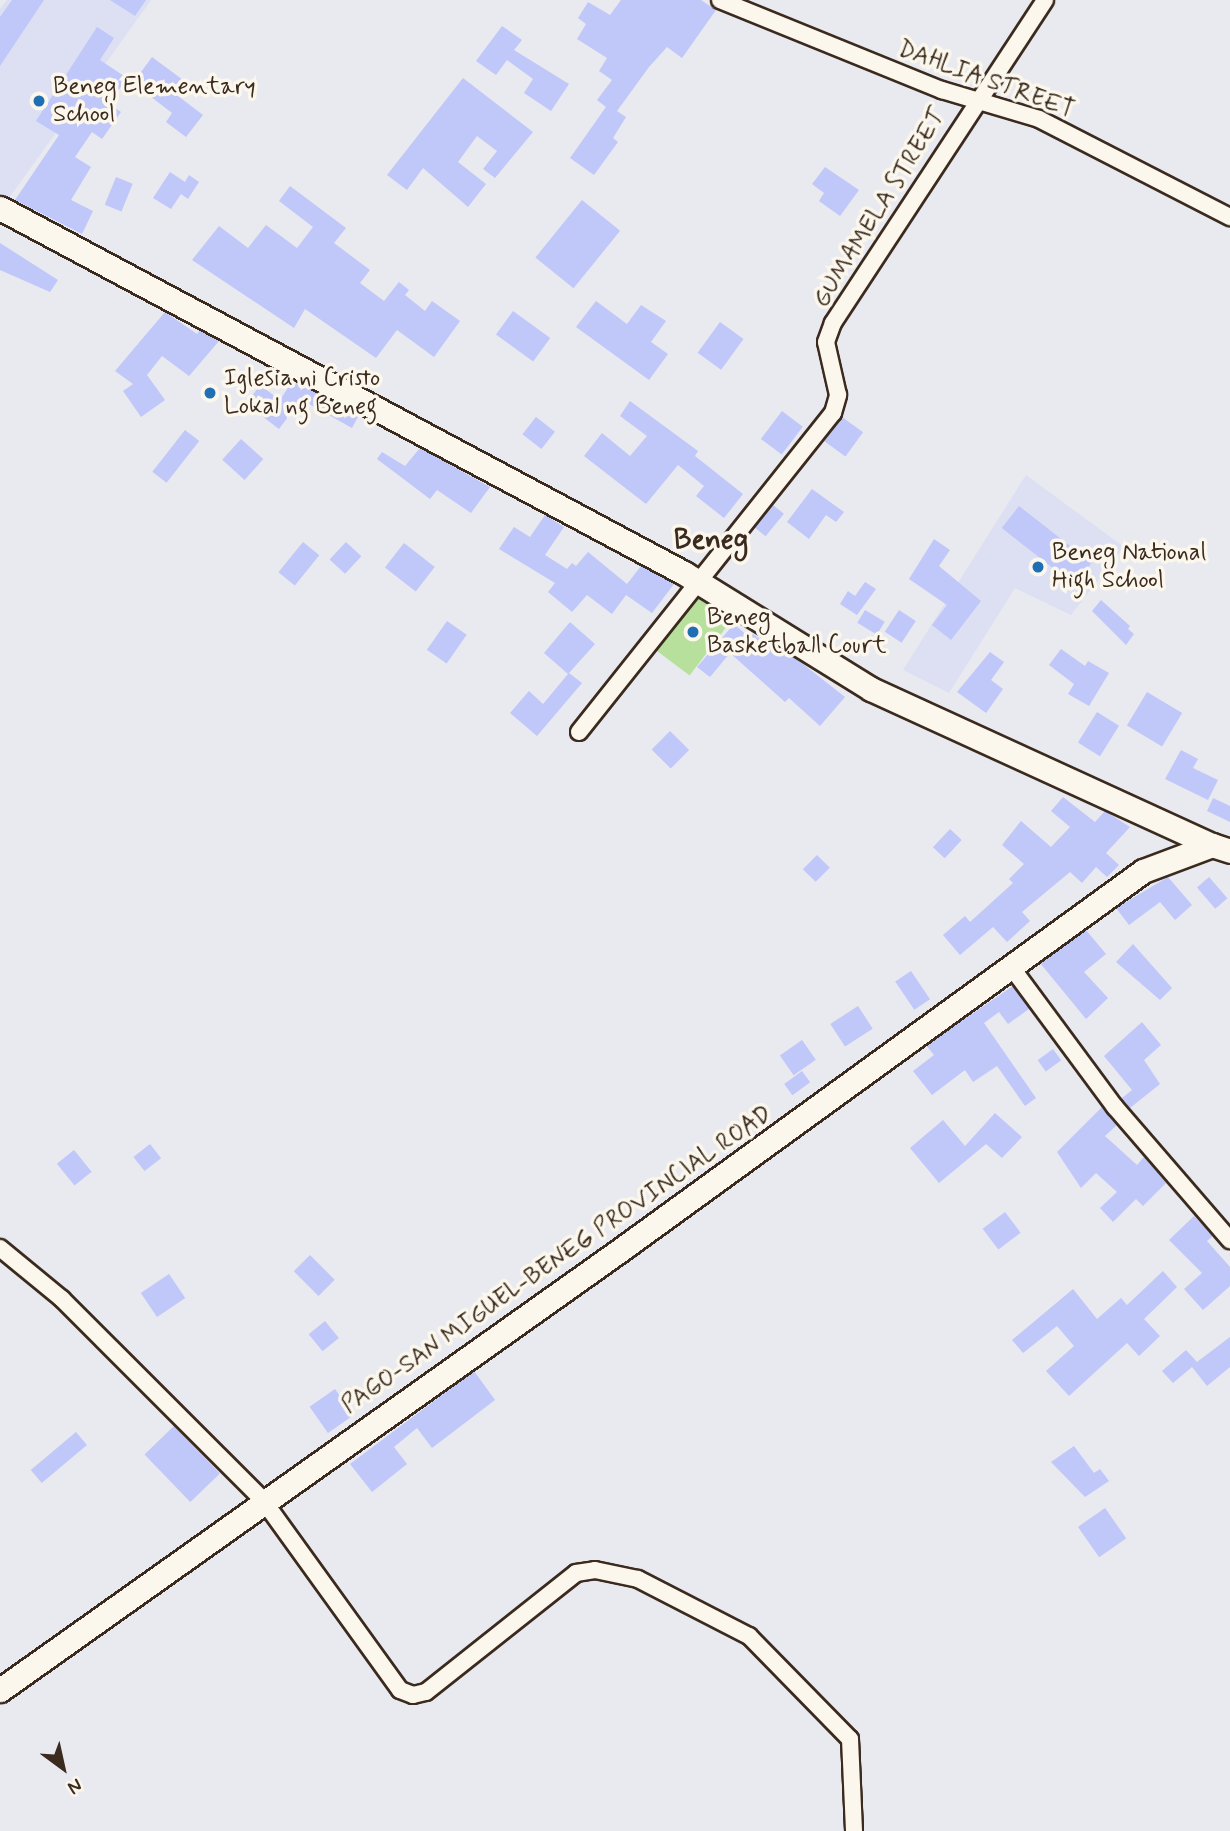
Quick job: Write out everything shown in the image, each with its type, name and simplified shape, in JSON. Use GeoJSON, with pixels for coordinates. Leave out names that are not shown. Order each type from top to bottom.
{"type":"FeatureCollection","features":[{"type":"Feature","properties":{"kind":"main road"},"geometry":{"type":"LineString","coordinates":[[0,208],[696,581],[871,689],[1221,848]]}},
{"type":"Feature","properties":{"kind":"main road"},"geometry":{"type":"LineString","coordinates":[[1143,871],[1158,845],[1162,823]]}},
{"type":"Feature","properties":{"kind":"main road"},"geometry":{"type":"LineString","coordinates":[[1143,871],[1221,848]]}},
{"type":"Feature","properties":{"kind":"main road","name":"PAGO-SAN MIGUEL-BENEG PROVINCIAL ROAD"},"geometry":{"type":"LineString","coordinates":[[0,1690],[263,1500],[624,1248],[1143,871]]}},
{"type":"Feature","properties":{"kind":"street","name":"DAHLIA STREET"},"geometry":{"type":"LineString","coordinates":[[720,0],[917,81],[1039,119],[1230,217]]}},
{"type":"Feature","properties":{"kind":"street","name":"GUMAMELA STREET"},"geometry":{"type":"LineString","coordinates":[[579,732],[696,581],[833,413],[838,395],[827,342],[833,323],[976,98],[1045,0]]}},
{"type":"Feature","properties":{"kind":"street"},"geometry":{"type":"LineString","coordinates":[[1012,968],[1115,1107],[1230,1240]]}},
{"type":"Feature","properties":{"kind":"street"},"geometry":{"type":"LineString","coordinates":[[0,1248],[62,1299],[263,1500],[400,1690],[413,1695],[426,1692],[576,1573],[595,1570],[638,1578],[749,1636],[850,1739],[854,1831]]}},
{"type":"Feature","properties":{"kind":"shaded area","name":"Beneg Elementary School"},"geometry":{"type":"Polygon","coordinates":[[[7,0],[151,0],[9,198],[0,193],[0,9],[7,0]]]}},
{"type":"Feature","properties":{"kind":"shaded area","name":"Beneg National High School"},"geometry":{"type":"Polygon","coordinates":[[[1026,475],[1124,547],[1071,615],[1015,588],[949,693],[903,670],[1026,475]]]}},
{"type":"Feature","properties":{"kind":"green space","name":"Beneg Basketball Court"},"geometry":{"type":"Polygon","coordinates":[[[699,590],[734,616],[690,676],[654,649],[699,590]]]}},
{"type":"Feature","properties":{"kind":"building"},"geometry":{"type":"Polygon","coordinates":[[[12,0],[44,0],[0,66],[0,17],[12,0]]]}},
{"type":"Feature","properties":{"kind":"building"},"geometry":{"type":"Polygon","coordinates":[[[110,0],[146,0],[135,16],[110,0]]]}},
{"type":"Feature","properties":{"kind":"building"},"geometry":{"type":"Polygon","coordinates":[[[621,0],[701,0],[716,10],[682,58],[667,47],[649,67],[617,111],[626,117],[613,138],[618,142],[594,175],[570,158],[606,107],[597,100],[612,80],[599,71],[607,58],[577,39],[586,24],[578,18],[588,2],[610,15],[621,0]]]}},
{"type":"Feature","properties":{"kind":"building"},"geometry":{"type":"Polygon","coordinates":[[[502,26],[522,40],[514,50],[569,84],[551,111],[524,93],[533,79],[507,60],[496,75],[476,61],[502,26]]]}},
{"type":"Feature","properties":{"kind":"building"},"geometry":{"type":"Polygon","coordinates":[[[97,27],[114,38],[100,60],[127,78],[109,104],[121,112],[102,139],[92,132],[75,157],[91,167],[71,200],[93,211],[82,234],[15,200],[59,135],[36,121],[97,27]]]}},
{"type":"Feature","properties":{"kind":"building"},"geometry":{"type":"Polygon","coordinates":[[[152,57],[183,80],[174,93],[203,115],[186,137],[166,122],[172,113],[133,83],[152,57]]]}},
{"type":"Feature","properties":{"kind":"building"},"geometry":{"type":"Polygon","coordinates":[[[463,78],[533,132],[495,178],[483,169],[497,151],[477,136],[458,162],[486,184],[468,207],[423,168],[407,190],[387,175],[463,78]]]}},
{"type":"Feature","properties":{"kind":"building"},"geometry":{"type":"Polygon","coordinates":[[[825,167],[859,190],[840,216],[819,201],[824,193],[812,184],[825,167]]]}},
{"type":"Feature","properties":{"kind":"building"},"geometry":{"type":"Polygon","coordinates":[[[170,172],[185,182],[189,175],[199,182],[188,199],[181,194],[171,209],[153,198],[170,172]]]}},
{"type":"Feature","properties":{"kind":"building"},"geometry":{"type":"Polygon","coordinates":[[[116,177],[133,184],[121,212],[105,205],[116,177]]]}},
{"type":"Feature","properties":{"kind":"building"},"geometry":{"type":"Polygon","coordinates":[[[290,186],[346,228],[334,243],[370,270],[360,283],[384,301],[399,282],[409,290],[405,295],[425,311],[432,301],[460,321],[434,357],[397,330],[376,358],[305,309],[294,328],[192,260],[219,226],[248,248],[266,225],[297,248],[313,227],[279,201],[290,186]]]}},
{"type":"Feature","properties":{"kind":"building"},"geometry":{"type":"Polygon","coordinates":[[[582,200],[620,231],[574,288],[535,258],[582,200]]]}},
{"type":"Feature","properties":{"kind":"building"},"geometry":{"type":"Polygon","coordinates":[[[0,243],[58,280],[50,292],[0,270],[0,243]]]}},
{"type":"Feature","properties":{"kind":"building"},"geometry":{"type":"Polygon","coordinates":[[[596,301],[627,324],[641,305],[666,321],[651,342],[668,354],[649,380],[576,327],[596,301]]]}},
{"type":"Feature","properties":{"kind":"building"},"geometry":{"type":"Polygon","coordinates":[[[513,311],[550,338],[533,361],[496,334],[513,311]]]}},
{"type":"Feature","properties":{"kind":"building"},"geometry":{"type":"Polygon","coordinates":[[[165,312],[197,334],[200,330],[219,341],[189,376],[162,356],[147,375],[165,400],[141,417],[123,391],[133,384],[115,371],[165,312]]]}},
{"type":"Feature","properties":{"kind":"building"},"geometry":{"type":"Polygon","coordinates":[[[720,322],[743,339],[721,370],[698,353],[720,322]]]}},
{"type":"Feature","properties":{"kind":"building"},"geometry":{"type":"Polygon","coordinates":[[[293,380],[359,415],[352,428],[309,404],[305,411],[297,405],[279,429],[246,404],[260,385],[280,400],[293,380]]]}},
{"type":"Feature","properties":{"kind":"building"},"geometry":{"type":"Polygon","coordinates":[[[630,401],[698,451],[695,456],[743,494],[724,518],[696,496],[704,486],[678,465],[646,504],[584,456],[602,433],[630,456],[647,436],[620,416],[630,401]]]}},
{"type":"Feature","properties":{"kind":"building"},"geometry":{"type":"Polygon","coordinates":[[[782,411],[803,427],[782,455],[761,439],[782,411]]]}},
{"type":"Feature","properties":{"kind":"building"},"geometry":{"type":"Polygon","coordinates":[[[536,417],[555,432],[541,449],[522,434],[536,417]]]}},
{"type":"Feature","properties":{"kind":"building"},"geometry":{"type":"Polygon","coordinates":[[[842,417],[863,432],[845,457],[824,441],[842,417]]]}},
{"type":"Feature","properties":{"kind":"building"},"geometry":{"type":"Polygon","coordinates":[[[185,430],[199,441],[167,483],[152,472],[185,430]]]}},
{"type":"Feature","properties":{"kind":"building"},"geometry":{"type":"Polygon","coordinates":[[[241,439],[263,459],[245,480],[222,460],[241,439]]]}},
{"type":"Feature","properties":{"kind":"building"},"geometry":{"type":"Polygon","coordinates":[[[420,448],[490,487],[471,513],[437,490],[430,499],[377,459],[382,452],[405,466],[420,448]]]}},
{"type":"Feature","properties":{"kind":"building"},"geometry":{"type":"Polygon","coordinates":[[[812,489],[844,512],[836,522],[826,515],[809,539],[787,522],[812,489]]]}},
{"type":"Feature","properties":{"kind":"building"},"geometry":{"type":"Polygon","coordinates":[[[773,505],[784,514],[766,536],[755,528],[773,505]]]}},
{"type":"Feature","properties":{"kind":"building"},"geometry":{"type":"Polygon","coordinates":[[[1019,506],[1091,563],[1074,585],[1002,528],[1019,506]]]}},
{"type":"Feature","properties":{"kind":"building"},"geometry":{"type":"Polygon","coordinates":[[[545,515],[564,527],[545,555],[567,569],[572,563],[576,566],[588,552],[627,584],[641,566],[674,584],[652,613],[626,595],[612,614],[587,595],[572,612],[548,592],[555,583],[499,549],[514,527],[530,537],[545,515]]]}},
{"type":"Feature","properties":{"kind":"building"},"geometry":{"type":"Polygon","coordinates":[[[934,539],[950,550],[939,566],[981,601],[951,640],[932,625],[947,605],[909,579],[934,539]]]}},
{"type":"Feature","properties":{"kind":"building"},"geometry":{"type":"Polygon","coordinates":[[[303,542],[319,555],[295,586],[278,572],[303,542]]]}},
{"type":"Feature","properties":{"kind":"building"},"geometry":{"type":"Polygon","coordinates":[[[346,542],[361,556],[345,574],[330,560],[346,542]]]}},
{"type":"Feature","properties":{"kind":"building"},"geometry":{"type":"Polygon","coordinates":[[[404,543],[435,567],[416,591],[385,567],[404,543]]]}},
{"type":"Feature","properties":{"kind":"building"},"geometry":{"type":"Polygon","coordinates":[[[865,582],[876,589],[857,615],[840,604],[848,591],[855,596],[865,582]]]}},
{"type":"Feature","properties":{"kind":"building"},"geometry":{"type":"Polygon","coordinates":[[[1101,600],[1130,626],[1128,629],[1134,634],[1126,645],[1092,611],[1101,600]]]}},
{"type":"Feature","properties":{"kind":"building"},"geometry":{"type":"Polygon","coordinates":[[[865,610],[885,622],[877,635],[857,623],[865,610]]]}},
{"type":"Feature","properties":{"kind":"building"},"geometry":{"type":"Polygon","coordinates":[[[899,610],[916,621],[902,643],[885,632],[899,610]]]}},
{"type":"Feature","properties":{"kind":"building"},"geometry":{"type":"Polygon","coordinates":[[[447,621],[467,635],[447,663],[427,650],[447,621]]]}},
{"type":"Feature","properties":{"kind":"building"},"geometry":{"type":"Polygon","coordinates":[[[570,622],[595,644],[569,673],[582,683],[537,736],[510,713],[529,691],[543,704],[568,674],[544,653],[570,622]]]}},
{"type":"Feature","properties":{"kind":"building"},"geometry":{"type":"Polygon","coordinates":[[[734,624],[750,638],[753,634],[783,656],[786,653],[799,661],[845,697],[820,726],[789,698],[785,702],[730,653],[710,677],[697,667],[734,624]]]}},
{"type":"Feature","properties":{"kind":"building"},"geometry":{"type":"Polygon","coordinates":[[[1061,649],[1085,666],[1088,661],[1109,673],[1089,706],[1068,694],[1074,684],[1049,665],[1061,649]]]}},
{"type":"Feature","properties":{"kind":"building"},"geometry":{"type":"Polygon","coordinates":[[[990,652],[1004,662],[991,680],[1003,689],[986,713],[957,692],[990,652]]]}},
{"type":"Feature","properties":{"kind":"building"},"geometry":{"type":"Polygon","coordinates":[[[1147,692],[1182,713],[1162,747],[1127,725],[1147,692]]]}},
{"type":"Feature","properties":{"kind":"building"},"geometry":{"type":"Polygon","coordinates":[[[1097,712],[1119,726],[1100,756],[1078,743],[1097,712]]]}},
{"type":"Feature","properties":{"kind":"building"},"geometry":{"type":"Polygon","coordinates":[[[670,731],[689,750],[671,768],[652,749],[670,731]]]}},
{"type":"Feature","properties":{"kind":"building"},"geometry":{"type":"Polygon","coordinates":[[[1181,750],[1198,759],[1193,768],[1218,780],[1208,800],[1165,779],[1181,750]]]}},
{"type":"Feature","properties":{"kind":"building"},"geometry":{"type":"Polygon","coordinates":[[[1063,797],[1095,822],[1105,811],[1130,827],[1106,853],[1119,865],[1107,877],[1096,867],[1082,883],[1070,872],[1022,912],[1030,921],[1007,942],[993,927],[960,955],[943,935],[965,916],[970,922],[1013,883],[1009,879],[1024,864],[1002,845],[1021,821],[1051,847],[1070,827],[1051,811],[1063,797]]]}},
{"type":"Feature","properties":{"kind":"building"},"geometry":{"type":"Polygon","coordinates":[[[1213,798],[1230,806],[1230,822],[1207,811],[1213,798]]]}},
{"type":"Feature","properties":{"kind":"building"},"geometry":{"type":"Polygon","coordinates":[[[950,829],[962,840],[945,858],[933,847],[950,829]]]}},
{"type":"Feature","properties":{"kind":"building"},"geometry":{"type":"Polygon","coordinates":[[[817,855],[830,868],[816,882],[803,869],[817,855]]]}},
{"type":"Feature","properties":{"kind":"building"},"geometry":{"type":"Polygon","coordinates":[[[1168,877],[1192,905],[1175,920],[1160,902],[1129,925],[1116,908],[1168,877]]]}},
{"type":"Feature","properties":{"kind":"building"},"geometry":{"type":"Polygon","coordinates":[[[1209,877],[1227,898],[1215,909],[1197,887],[1209,877]]]}},
{"type":"Feature","properties":{"kind":"building"},"geometry":{"type":"Polygon","coordinates":[[[1086,930],[1106,954],[1084,972],[1108,998],[1086,1019],[1040,963],[1086,930]]]}},
{"type":"Feature","properties":{"kind":"building"},"geometry":{"type":"Polygon","coordinates":[[[1133,944],[1172,988],[1160,1000],[1116,962],[1133,944]]]}},
{"type":"Feature","properties":{"kind":"building"},"geometry":{"type":"Polygon","coordinates":[[[911,971],[930,999],[914,1010],[895,982],[911,971]]]}},
{"type":"Feature","properties":{"kind":"building"},"geometry":{"type":"Polygon","coordinates":[[[1013,986],[1029,1009],[1008,1024],[999,1012],[984,1023],[1036,1098],[1025,1106],[997,1066],[973,1082],[965,1070],[932,1095],[913,1071],[934,1055],[926,1045],[1013,986]]]}},
{"type":"Feature","properties":{"kind":"building"},"geometry":{"type":"Polygon","coordinates":[[[858,1006],[873,1029],[845,1047],[830,1024],[858,1006]]]}},
{"type":"Feature","properties":{"kind":"building"},"geometry":{"type":"Polygon","coordinates":[[[1142,1022],[1161,1045],[1144,1060],[1160,1084],[1130,1108],[1122,1098],[1132,1090],[1104,1056],[1142,1022]]]}},
{"type":"Feature","properties":{"kind":"building"},"geometry":{"type":"Polygon","coordinates":[[[802,1040],[816,1060],[794,1075],[780,1055],[802,1040]]]}},
{"type":"Feature","properties":{"kind":"building"},"geometry":{"type":"Polygon","coordinates":[[[1053,1049],[1061,1060],[1046,1071],[1038,1060],[1053,1049]]]}},
{"type":"Feature","properties":{"kind":"building"},"geometry":{"type":"Polygon","coordinates":[[[802,1071],[810,1082],[792,1095],[784,1084],[802,1071]]]}},
{"type":"Feature","properties":{"kind":"building"},"geometry":{"type":"Polygon","coordinates":[[[1102,1107],[1117,1125],[1105,1136],[1137,1165],[1144,1157],[1166,1183],[1143,1206],[1136,1199],[1113,1222],[1100,1208],[1117,1192],[1096,1173],[1081,1188],[1057,1152],[1102,1107]]]}},
{"type":"Feature","properties":{"kind":"building"},"geometry":{"type":"Polygon","coordinates":[[[995,1113],[1022,1137],[1002,1158],[986,1144],[939,1183],[910,1148],[943,1120],[965,1146],[995,1113]]]}},
{"type":"Feature","properties":{"kind":"building"},"geometry":{"type":"Polygon","coordinates":[[[150,1144],[161,1158],[145,1171],[133,1157],[150,1144]]]}},
{"type":"Feature","properties":{"kind":"building"},"geometry":{"type":"Polygon","coordinates":[[[74,1150],[92,1172],[75,1186],[57,1164],[74,1150]]]}},
{"type":"Feature","properties":{"kind":"building"},"geometry":{"type":"Polygon","coordinates":[[[1005,1212],[1021,1233],[998,1250],[983,1229],[1005,1212]]]}},
{"type":"Feature","properties":{"kind":"building"},"geometry":{"type":"Polygon","coordinates":[[[1194,1216],[1213,1236],[1207,1241],[1230,1267],[1230,1286],[1203,1310],[1184,1289],[1202,1273],[1169,1240],[1194,1216]]]}},
{"type":"Feature","properties":{"kind":"building"},"geometry":{"type":"Polygon","coordinates":[[[310,1255],[335,1280],[318,1296],[294,1271],[310,1255]]]}},
{"type":"Feature","properties":{"kind":"building"},"geometry":{"type":"Polygon","coordinates":[[[1163,1271],[1177,1287],[1144,1319],[1160,1336],[1139,1356],[1127,1343],[1069,1396],[1046,1371],[1074,1346],[1057,1326],[1023,1353],[1012,1340],[1073,1289],[1097,1319],[1121,1298],[1127,1305],[1163,1271]]]}},
{"type":"Feature","properties":{"kind":"building"},"geometry":{"type":"Polygon","coordinates":[[[169,1274],[185,1298],[157,1317],[141,1293],[169,1274]]]}},
{"type":"Feature","properties":{"kind":"building"},"geometry":{"type":"Polygon","coordinates":[[[325,1321],[339,1338],[323,1351],[309,1334],[325,1321]]]}},
{"type":"Feature","properties":{"kind":"building"},"geometry":{"type":"Polygon","coordinates":[[[1230,1337],[1230,1367],[1207,1386],[1192,1367],[1173,1383],[1162,1371],[1186,1350],[1197,1362],[1230,1337]]]}},
{"type":"Feature","properties":{"kind":"building"},"geometry":{"type":"Polygon","coordinates":[[[474,1371],[495,1400],[432,1448],[417,1428],[394,1447],[407,1464],[372,1492],[350,1464],[474,1371]]]}},
{"type":"Feature","properties":{"kind":"building"},"geometry":{"type":"Polygon","coordinates":[[[335,1389],[353,1415],[328,1433],[310,1407],[335,1389]]]}},
{"type":"Feature","properties":{"kind":"building"},"geometry":{"type":"Polygon","coordinates":[[[174,1426],[220,1473],[190,1502],[145,1454],[174,1426]]]}},
{"type":"Feature","properties":{"kind":"building"},"geometry":{"type":"Polygon","coordinates":[[[76,1432],[87,1445],[42,1483],[31,1470],[76,1432]]]}},
{"type":"Feature","properties":{"kind":"building"},"geometry":{"type":"Polygon","coordinates":[[[1074,1446],[1094,1473],[1100,1469],[1109,1481],[1085,1497],[1051,1462],[1074,1446]]]}},
{"type":"Feature","properties":{"kind":"building"},"geometry":{"type":"Polygon","coordinates":[[[1105,1508],[1126,1538],[1099,1557],[1078,1527],[1105,1508]]]}},
{"type":"Feature","properties":{"kind":"place","name":"Beneg Elementary School"},"geometry":{"type":"Point","coordinates":[39,101]}},
{"type":"Feature","properties":{"kind":"place","name":"Iglesia ni Cristo Lokal ng Beneg"},"geometry":{"type":"Point","coordinates":[210,393]}},
{"type":"Feature","properties":{"kind":"place","name":"Beneg National High School"},"geometry":{"type":"Point","coordinates":[1038,567]}},
{"type":"Feature","properties":{"kind":"place","name":"Beneg Basketball Court"},"geometry":{"type":"Point","coordinates":[693,632]}},
{"type":"Feature","properties":{"kind":"district","name":"Beneg"},"geometry":{"type":"Point","coordinates":[711,541]}}]}
